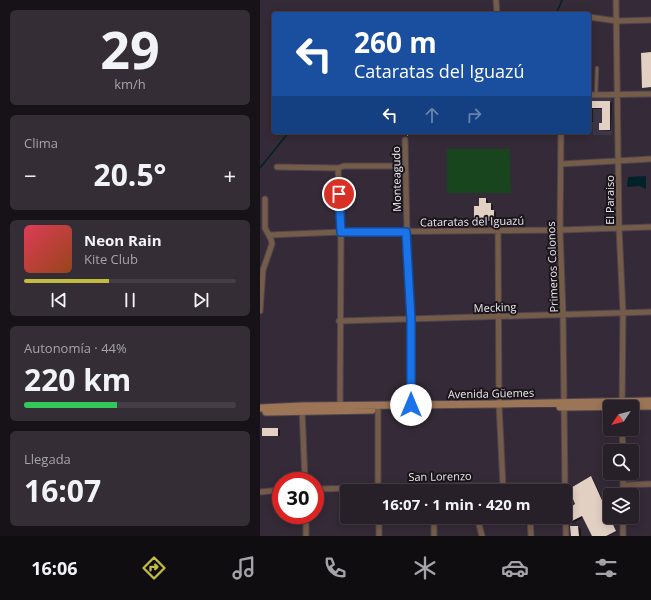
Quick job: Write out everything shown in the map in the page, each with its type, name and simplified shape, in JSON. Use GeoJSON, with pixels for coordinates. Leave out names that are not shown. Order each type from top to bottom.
{"type":"FeatureCollection","features":[{"type":"Feature","properties":{"kind":"main road","name":"Avenida Güemes"},"geometry":{"type":"LineString","coordinates":[[639,402],[651,400]]}},
{"type":"Feature","properties":{"kind":"main road","name":"Avenida Güemes"},"geometry":{"type":"LineString","coordinates":[[260,412],[340,408],[603,405]]}},
{"type":"Feature","properties":{"kind":"main road","name":"Avenida Güemes"},"geometry":{"type":"LineString","coordinates":[[639,406],[651,406]]}},
{"type":"Feature","properties":{"kind":"main road","name":"Avenida Güemes"},"geometry":{"type":"LineString","coordinates":[[260,408],[302,409]]}},
{"type":"Feature","properties":{"kind":"street"},"geometry":{"type":"LineString","coordinates":[[496,0],[497,12]]}},
{"type":"Feature","properties":{"kind":"street","name":"El Paraiso"},"geometry":{"type":"LineString","coordinates":[[616,0],[619,227],[623,312],[622,400]]}},
{"type":"Feature","properties":{"kind":"street"},"geometry":{"type":"LineString","coordinates":[[591,17],[617,21],[651,20]]}},
{"type":"Feature","properties":{"kind":"street"},"geometry":{"type":"LineString","coordinates":[[591,95],[651,94]]}},
{"type":"Feature","properties":{"kind":"street","name":"Primeros Colonos"},"geometry":{"type":"LineString","coordinates":[[561,134],[560,230],[565,405],[565,484]]}},
{"type":"Feature","properties":{"kind":"street","name":"Monteagudo"},"geometry":{"type":"LineString","coordinates":[[405,140],[406,232],[411,320],[412,407]]}},
{"type":"Feature","properties":{"kind":"street"},"geometry":{"type":"LineString","coordinates":[[561,164],[619,160],[651,160]]}},
{"type":"Feature","properties":{"kind":"street"},"geometry":{"type":"LineString","coordinates":[[277,167],[338,168],[344,166],[405,166]]}},
{"type":"Feature","properties":{"kind":"street"},"geometry":{"type":"LineString","coordinates":[[338,168],[341,232],[339,321],[340,408]]}},
{"type":"Feature","properties":{"kind":"street"},"geometry":{"type":"LineString","coordinates":[[260,311],[263,262],[272,244],[272,239],[265,228],[265,198]]}},
{"type":"Feature","properties":{"kind":"street","name":"Cataratas del Iguazú"},"geometry":{"type":"LineString","coordinates":[[269,235],[341,232],[560,230],[651,227]]}},
{"type":"Feature","properties":{"kind":"street"},"geometry":{"type":"LineString","coordinates":[[498,230],[499,406],[503,484]]}},
{"type":"Feature","properties":{"kind":"street","name":"Mecking"},"geometry":{"type":"LineString","coordinates":[[339,321],[651,312]]}},
{"type":"Feature","properties":{"kind":"street"},"geometry":{"type":"LineString","coordinates":[[378,408],[378,484]]}},
{"type":"Feature","properties":{"kind":"street"},"geometry":{"type":"LineString","coordinates":[[302,409],[305,472]]}},
{"type":"Feature","properties":{"kind":"street"},"geometry":{"type":"LineString","coordinates":[[623,480],[623,488]]}},
{"type":"Feature","properties":{"kind":"street"},"geometry":{"type":"LineString","coordinates":[[623,484],[651,484]]}},
{"type":"Feature","properties":{"kind":"street","name":"San Lorenzo"},"geometry":{"type":"LineString","coordinates":[[324,489],[340,489]]}},
{"type":"Feature","properties":{"kind":"street"},"geometry":{"type":"LineString","coordinates":[[260,492],[272,491]]}},
{"type":"Feature","properties":{"kind":"street"},"geometry":{"type":"LineString","coordinates":[[306,524],[306,536]]}},
{"type":"Feature","properties":{"kind":"street"},"geometry":{"type":"LineString","coordinates":[[379,524],[379,536]]}},
{"type":"Feature","properties":{"kind":"street"},"geometry":{"type":"LineString","coordinates":[[434,524],[434,536]]}},
{"type":"Feature","properties":{"kind":"street"},"geometry":{"type":"LineString","coordinates":[[479,524],[482,536]]}},
{"type":"Feature","properties":{"kind":"street"},"geometry":{"type":"LineString","coordinates":[[530,524],[531,536]]}},
{"type":"Feature","properties":{"kind":"street"},"geometry":{"type":"LineString","coordinates":[[566,524],[566,536]]}},
{"type":"Feature","properties":{"kind":"street"},"geometry":{"type":"LineString","coordinates":[[623,524],[623,536]]}},
{"type":"Feature","properties":{"kind":"lane"},"geometry":{"type":"LineString","coordinates":[[596,95],[597,68]]}},
{"type":"Feature","properties":{"kind":"path"},"geometry":{"type":"LineString","coordinates":[[405,140],[410,134]]}},
{"type":"Feature","properties":{"kind":"shaded area"},"geometry":{"type":"Polygon","coordinates":[[[611,98],[612,135],[593,135],[591,122],[591,99],[611,98]]]}},
{"type":"Feature","properties":{"kind":"green space"},"geometry":{"type":"Polygon","coordinates":[[[447,149],[510,149],[511,193],[447,193],[447,149]]]}},
{"type":"Feature","properties":{"kind":"water"},"geometry":{"type":"Polygon","coordinates":[[[646,176],[646,189],[639,186],[627,187],[628,177],[646,176]]]}},
{"type":"Feature","properties":{"kind":"building"},"geometry":{"type":"Polygon","coordinates":[[[651,52],[651,87],[642,88],[641,53],[651,52]]]}},
{"type":"Feature","properties":{"kind":"building"},"geometry":{"type":"Polygon","coordinates":[[[591,101],[610,101],[610,130],[599,130],[599,123],[602,123],[602,108],[591,108],[591,101]]]}},
{"type":"Feature","properties":{"kind":"building"},"geometry":{"type":"Polygon","coordinates":[[[479,198],[486,198],[486,203],[491,203],[491,210],[494,210],[494,221],[474,221],[474,206],[479,206],[479,198]]]}},
{"type":"Feature","properties":{"kind":"building"},"geometry":{"type":"Polygon","coordinates":[[[262,428],[278,428],[278,436],[262,436],[262,428]]]}},
{"type":"Feature","properties":{"kind":"building"},"geometry":{"type":"Polygon","coordinates":[[[591,476],[603,502],[603,524],[613,524],[616,531],[606,536],[592,536],[582,516],[572,521],[572,506],[575,504],[572,496],[572,487],[591,476]]]}},
{"type":"Feature","properties":{"kind":"building"},"geometry":{"type":"Polygon","coordinates":[[[570,526],[578,526],[579,536],[571,536],[570,526]]]}},
{"type":"Feature","properties":{"kind":"waterway"},"geometry":{"type":"LineString","coordinates":[[557,12],[562,0]]}},
{"type":"Feature","properties":{"kind":"waterway"},"geometry":{"type":"LineString","coordinates":[[260,168],[287,134]]}},
{"type":"Feature","properties":{"kind":"route"},"geometry":{"type":"LineString","coordinates":[[339,194],[341,232],[406,232],[411,320],[411,405]]}}]}
